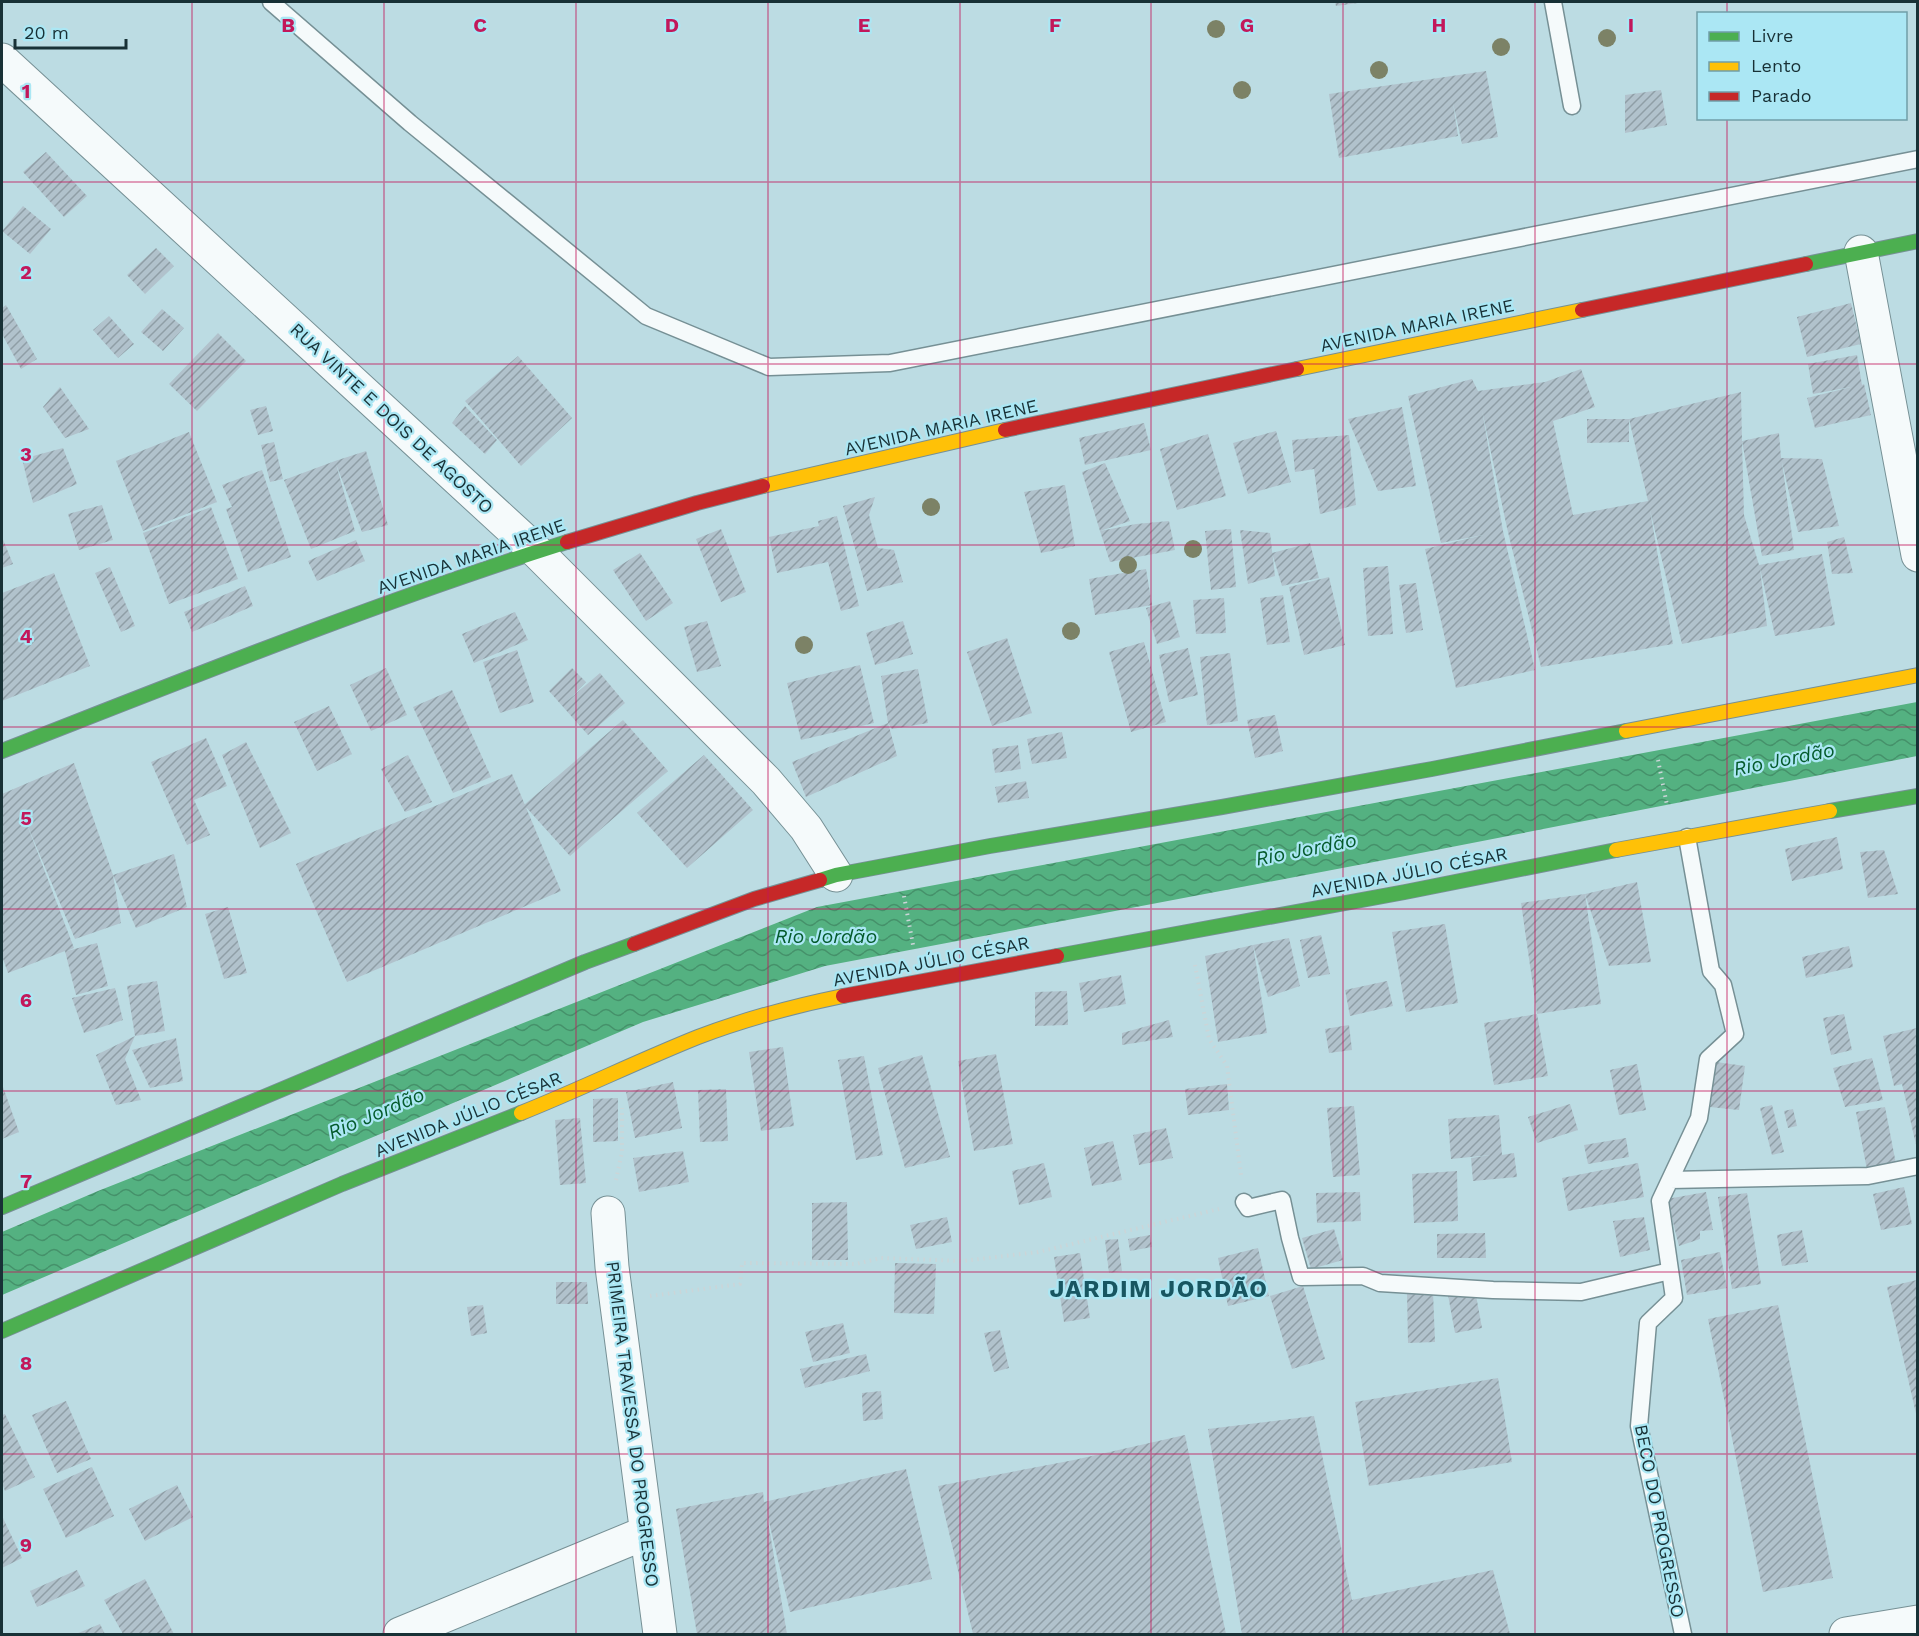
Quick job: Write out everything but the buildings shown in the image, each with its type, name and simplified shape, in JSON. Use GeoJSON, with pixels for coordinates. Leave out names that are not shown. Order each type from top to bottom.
{"type":"FeatureCollection","features":[{"type":"Feature","properties":{"kind":"street","name":"RUA VINTE E DOIS DE AGOSTO"},"geometry":{"type":"LineString","coordinates":[[2,60],[536,551],[766,781],[806,828],[836,875]]}},
{"type":"Feature","properties":{"kind":"street","name":"AVENIDA MARIA IRENE"},"geometry":{"type":"LineString","coordinates":[[2,751],[333,622],[536,551],[697,503],[919,448],[1917,241]]}},
{"type":"Feature","properties":{"kind":"street"},"geometry":{"type":"LineString","coordinates":[[1861,252],[1917,555]]}},
{"type":"Feature","properties":{"kind":"street"},"geometry":{"type":"LineString","coordinates":[[2,1207],[585,962],[754,899],[836,875],[1420,771],[1917,675]]}},
{"type":"Feature","properties":{"kind":"street","name":"AVENIDA JÚLIO CÉSAR"},"geometry":{"type":"LineString","coordinates":[[2,1331],[331,1189],[547,1102],[699,1037],[756,1018],[811,1003],[1687,837],[1917,796]]}},
{"type":"Feature","properties":{"kind":"street","name":"PRIMEIRA TRAVESSA DO PROGRESSO"},"geometry":{"type":"LineString","coordinates":[[608,1213],[616,1300],[660,1635]]}},
{"type":"Feature","properties":{"kind":"street"},"geometry":{"type":"LineString","coordinates":[[400,1635],[645,1533]]}},
{"type":"Feature","properties":{"kind":"street"},"geometry":{"type":"LineString","coordinates":[[1846,1635],[1917,1622]]}},
{"type":"Feature","properties":{"kind":"lane"},"geometry":{"type":"LineString","coordinates":[[272,2],[410,123],[646,316],[769,367],[890,363],[1917,159]]}},
{"type":"Feature","properties":{"kind":"lane"},"geometry":{"type":"LineString","coordinates":[[1553,2],[1572,106]]}},
{"type":"Feature","properties":{"kind":"lane","name":"BECO DO PROGRESSO"},"geometry":{"type":"LineString","coordinates":[[1683,1635],[1639,1426],[1648,1323],[1674,1298],[1660,1201],[1699,1118],[1708,1059],[1735,1034],[1723,985],[1711,970],[1687,837]]}},
{"type":"Feature","properties":{"kind":"lane"},"geometry":{"type":"LineString","coordinates":[[1670,1180],[1868,1176],[1917,1166]]}},
{"type":"Feature","properties":{"kind":"lane"},"geometry":{"type":"LineString","coordinates":[[1244,1202],[1248,1208],[1282,1200],[1301,1277],[1363,1276],[1380,1283],[1493,1290],[1581,1292],[1670,1271]]}},
{"type":"Feature","properties":{"kind":"path"},"geometry":{"type":"LineString","coordinates":[[1657,755],[1667,808]]}},
{"type":"Feature","properties":{"kind":"path"},"geometry":{"type":"LineString","coordinates":[[902,886],[914,949]]}},
{"type":"Feature","properties":{"kind":"path"},"geometry":{"type":"LineString","coordinates":[[616,1300],[740,1284],[742,1263],[856,1264],[881,1258],[963,1262],[1038,1252],[1201,1215],[1244,1202],[1236,1123],[1227,1066],[1209,1039],[1189,932]]}},
{"type":"Feature","properties":{"kind":"path"},"geometry":{"type":"LineString","coordinates":[[608,1213],[622,1152],[623,1121],[619,1071]]}},
{"type":"Feature","properties":{"kind":"water","name":"Rio Jordão"},"geometry":{"type":"Polygon","coordinates":[[[1917,702],[1917,756],[825,966],[643,1022],[2,1295],[2,1232],[98,1191],[817,907],[1917,702]]]}},
{"type":"Feature","properties":{"kind":"traffic: fast"},"geometry":{"type":"LineString","coordinates":[[1806,264],[1918,241]]}},
{"type":"Feature","properties":{"kind":"traffic: fast"},"geometry":{"type":"LineString","coordinates":[[2,751],[353,616],[567,542]]}},
{"type":"Feature","properties":{"kind":"traffic: fast"},"geometry":{"type":"LineString","coordinates":[[820,880],[990,846],[1222,807],[1626,731]]}},
{"type":"Feature","properties":{"kind":"traffic: fast"},"geometry":{"type":"LineString","coordinates":[[1830,811],[1918,796]]}},
{"type":"Feature","properties":{"kind":"traffic: fast"},"geometry":{"type":"LineString","coordinates":[[1057,956],[1405,892],[1616,850]]}},
{"type":"Feature","properties":{"kind":"traffic: fast"},"geometry":{"type":"LineString","coordinates":[[2,1207],[585,962],[634,944]]}},
{"type":"Feature","properties":{"kind":"traffic: fast"},"geometry":{"type":"LineString","coordinates":[[2,1331],[342,1184],[521,1113]]}},
{"type":"Feature","properties":{"kind":"traffic: slow"},"geometry":{"type":"LineString","coordinates":[[1297,369],[1582,310]]}},
{"type":"Feature","properties":{"kind":"traffic: slow"},"geometry":{"type":"LineString","coordinates":[[763,486],[1005,430]]}},
{"type":"Feature","properties":{"kind":"traffic: slow"},"geometry":{"type":"LineString","coordinates":[[1626,731],[1918,675]]}},
{"type":"Feature","properties":{"kind":"traffic: slow"},"geometry":{"type":"LineString","coordinates":[[1616,850],[1830,811]]}},
{"type":"Feature","properties":{"kind":"traffic: slow"},"geometry":{"type":"LineString","coordinates":[[521,1113],[716,1030],[806,1004],[843,996]]}},
{"type":"Feature","properties":{"kind":"traffic: jam"},"geometry":{"type":"LineString","coordinates":[[1582,310],[1806,264]]}},
{"type":"Feature","properties":{"kind":"traffic: jam"},"geometry":{"type":"LineString","coordinates":[[1005,430],[1297,369]]}},
{"type":"Feature","properties":{"kind":"traffic: jam"},"geometry":{"type":"LineString","coordinates":[[567,542],[763,486]]}},
{"type":"Feature","properties":{"kind":"traffic: jam"},"geometry":{"type":"LineString","coordinates":[[634,944],[754,899],[820,880]]}},
{"type":"Feature","properties":{"kind":"traffic: jam"},"geometry":{"type":"LineString","coordinates":[[843,996],[1057,956]]}},
{"type":"Feature","properties":{"kind":"district","name":"JARDIM JORDÃO"},"geometry":{"type":"Point","coordinates":[1159,1289]}}]}
